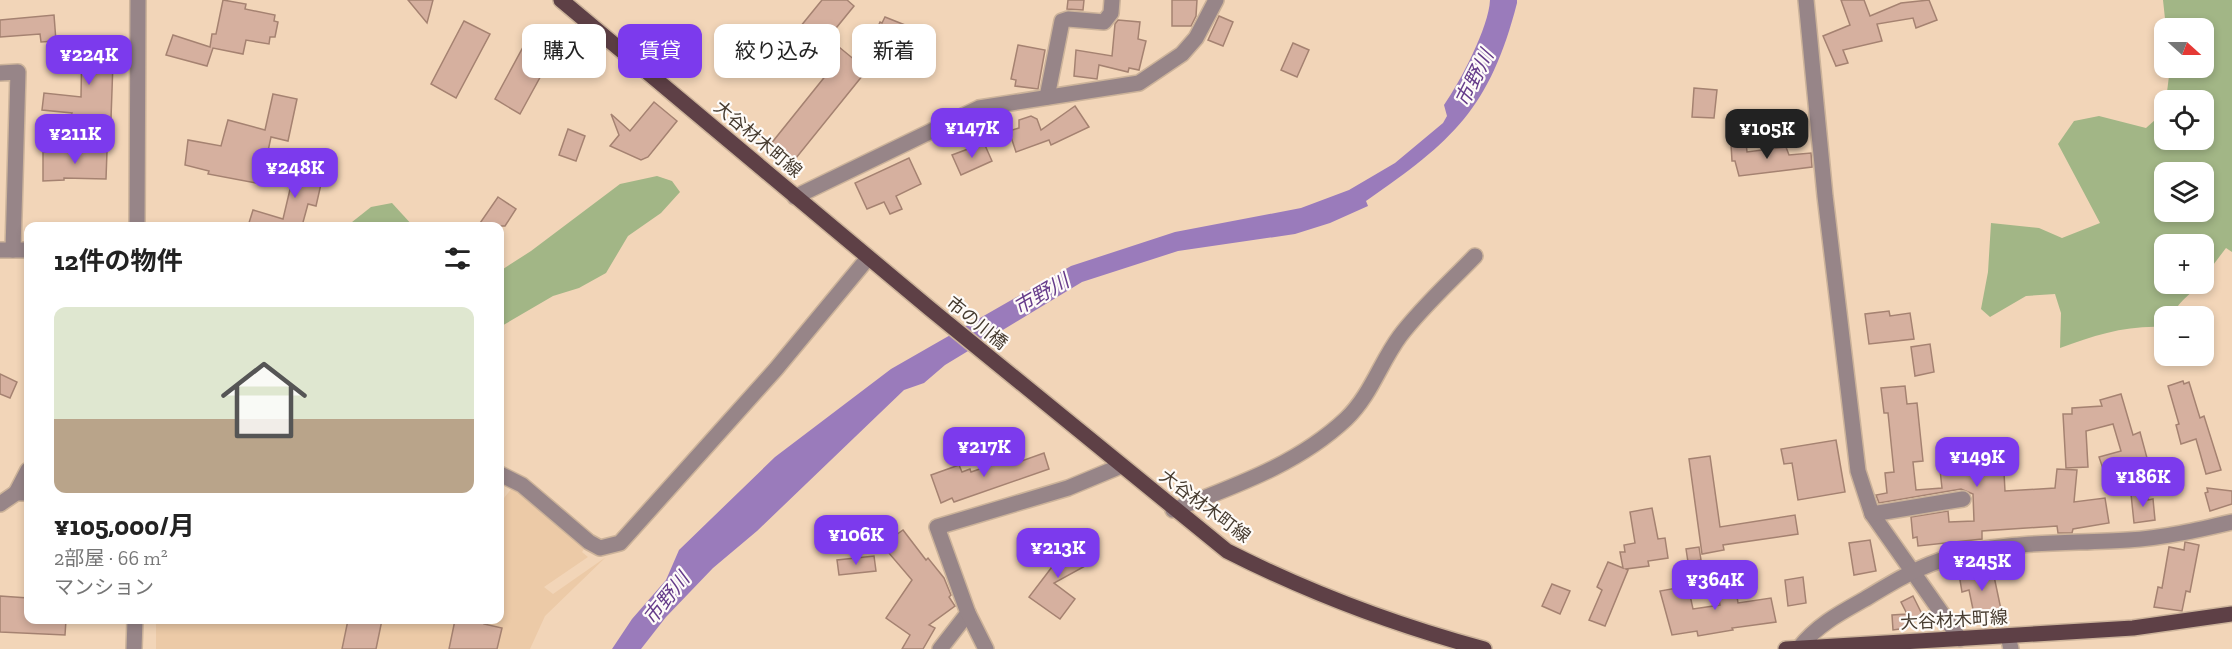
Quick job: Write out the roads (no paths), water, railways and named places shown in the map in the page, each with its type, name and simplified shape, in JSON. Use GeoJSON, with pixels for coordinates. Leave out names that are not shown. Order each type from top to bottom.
{"type":"FeatureCollection","features":[{"type":"Feature","properties":{"kind":"main road","name":"大谷材木町線"},"geometry":{"type":"LineString","coordinates":[[561,0],[929,308]]}},
{"type":"Feature","properties":{"kind":"main road","name":"市の川橋"},"geometry":{"type":"LineString","coordinates":[[929,308],[1001,368]]}},
{"type":"Feature","properties":{"kind":"main road","name":"大谷材木町線"},"geometry":{"type":"LineString","coordinates":[[1001,368],[1173,510],[1227,551],[1276,576],[1428,634],[1484,649]]}},
{"type":"Feature","properties":{"kind":"main road","name":"大谷材木町線"},"geometry":{"type":"LineString","coordinates":[[1792,648],[1960,639],[2009,643],[2155,626],[2232,614]]}},
{"type":"Feature","properties":{"kind":"street"},"geometry":{"type":"LineString","coordinates":[[137,222],[138,0]]}},
{"type":"Feature","properties":{"kind":"street"},"geometry":{"type":"LineString","coordinates":[[1047,97],[1062,21],[1068,19],[1104,22],[1111,13],[1112,0]]}},
{"type":"Feature","properties":{"kind":"street"},"geometry":{"type":"LineString","coordinates":[[795,197],[979,108],[1139,82],[1182,54],[1196,38],[1216,0]]}},
{"type":"Feature","properties":{"kind":"street"},"geometry":{"type":"LineString","coordinates":[[1806,0],[1825,196],[1858,471],[1872,514],[1960,639]]}},
{"type":"Feature","properties":{"kind":"street"},"geometry":{"type":"LineString","coordinates":[[0,73],[18,72],[6,250],[24,250]]}},
{"type":"Feature","properties":{"kind":"street"},"geometry":{"type":"LineString","coordinates":[[1173,510],[1263,474],[1288,461],[1345,420],[1369,392],[1399,337],[1475,256]]}},
{"type":"Feature","properties":{"kind":"street"},"geometry":{"type":"LineString","coordinates":[[504,476],[522,485],[589,542],[600,548],[620,543],[776,369],[868,258]]}},
{"type":"Feature","properties":{"kind":"street"},"geometry":{"type":"LineString","coordinates":[[986,649],[968,613],[937,527],[1068,488],[1121,466]]}},
{"type":"Feature","properties":{"kind":"street"},"geometry":{"type":"LineString","coordinates":[[0,504],[22,493]]}},
{"type":"Feature","properties":{"kind":"street"},"geometry":{"type":"LineString","coordinates":[[1872,514],[1963,499]]}},
{"type":"Feature","properties":{"kind":"street"},"geometry":{"type":"LineString","coordinates":[[1792,648],[1827,621],[1911,572],[1953,556],[1992,549],[2131,540],[2180,534],[2232,522]]}},
{"type":"Feature","properties":{"kind":"street"},"geometry":{"type":"LineString","coordinates":[[940,649],[968,613]]}},
{"type":"Feature","properties":{"kind":"street"},"geometry":{"type":"LineString","coordinates":[[134,649],[135,624]]}},
{"type":"Feature","properties":{"kind":"water","name":"市野川"},"geometry":{"type":"Polygon","coordinates":[[[1490,0],[1517,0],[1517,3],[1494,70],[1480,96],[1445,140],[1366,201],[1368,206],[1330,223],[1295,234],[1178,251],[1082,282],[945,365],[924,383],[904,390],[757,531],[713,568],[666,617],[641,649],[612,649],[632,619],[666,580],[679,550],[775,457],[891,369],[1071,266],[1175,232],[1301,208],[1349,190],[1395,163],[1443,123],[1447,116],[1444,105],[1458,83],[1479,39],[1485,25],[1490,0]]]}}]}
